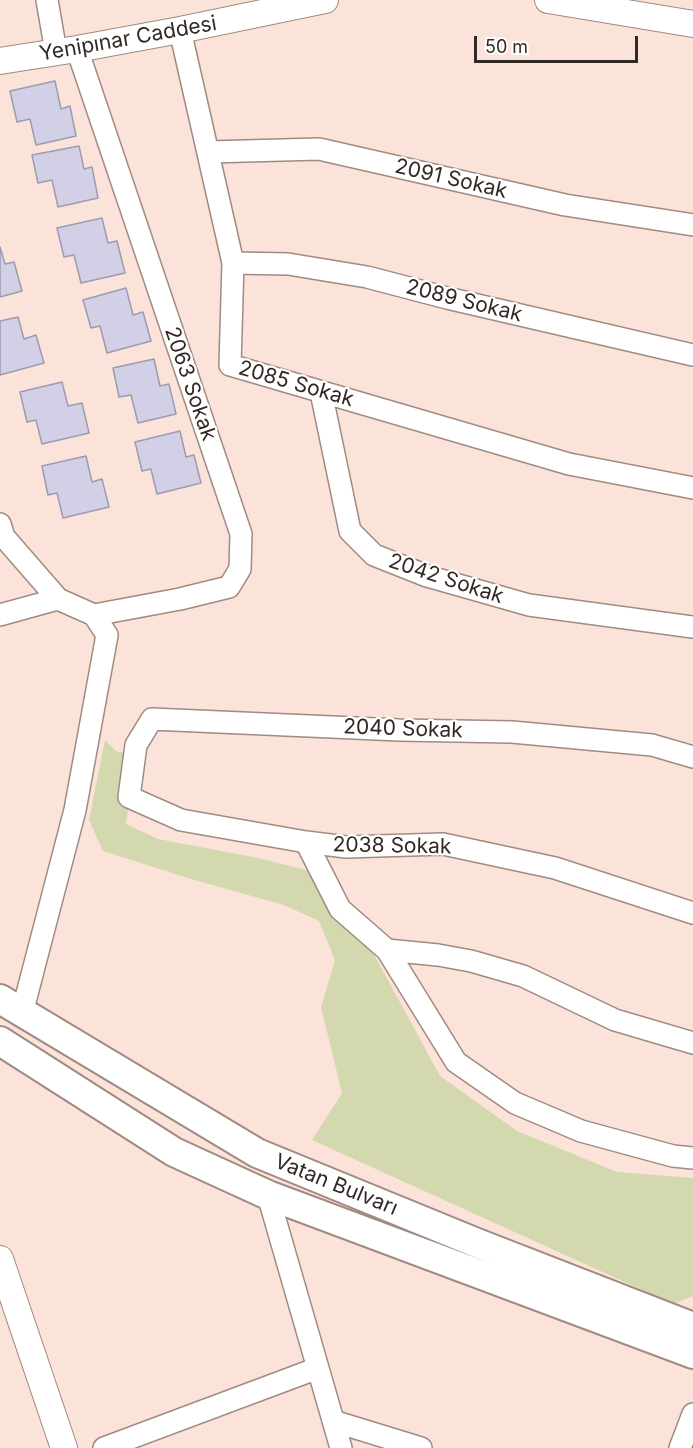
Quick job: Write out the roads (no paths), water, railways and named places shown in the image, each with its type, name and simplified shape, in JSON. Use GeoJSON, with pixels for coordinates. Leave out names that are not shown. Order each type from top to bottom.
{"type":"FeatureCollection","features":[{"type":"Feature","properties":{"kind":"main road","name":"Vatan Bulvarı"},"geometry":{"type":"LineString","coordinates":[[11,1006],[257,1153],[477,1243],[693,1327]]}},
{"type":"Feature","properties":{"kind":"main road","name":"Vatan Bulvarı"},"geometry":{"type":"LineString","coordinates":[[0,1041],[174,1152],[268,1195],[693,1354]]}},
{"type":"Feature","properties":{"kind":"street","name":"2063 Sokak"},"geometry":{"type":"LineString","coordinates":[[47,0],[241,534],[240,568],[229,587],[94,615]]}},
{"type":"Feature","properties":{"kind":"street","name":"Yenipınar Caddesi"},"geometry":{"type":"LineString","coordinates":[[0,61],[180,30],[239,9],[326,0]]}},
{"type":"Feature","properties":{"kind":"street"},"geometry":{"type":"LineString","coordinates":[[548,0],[635,7],[693,24]]}},
{"type":"Feature","properties":{"kind":"street","name":"2085 Sokak"},"geometry":{"type":"LineString","coordinates":[[180,30],[233,263],[230,365],[569,464],[693,488]]}},
{"type":"Feature","properties":{"kind":"street","name":"2091 Sokak"},"geometry":{"type":"LineString","coordinates":[[209,152],[319,149],[565,205],[693,225]]}},
{"type":"Feature","properties":{"kind":"street","name":"2089 Sokak"},"geometry":{"type":"LineString","coordinates":[[233,263],[288,264],[367,277],[447,298],[693,355]]}},
{"type":"Feature","properties":{"kind":"street","name":"2042 Sokak"},"geometry":{"type":"LineString","coordinates":[[321,392],[350,531],[374,555],[427,576],[529,605],[693,627]]}},
{"type":"Feature","properties":{"kind":"street"},"geometry":{"type":"LineString","coordinates":[[0,524],[4,537],[58,599],[94,615],[107,636],[75,810],[11,1006]]}},
{"type":"Feature","properties":{"kind":"street"},"geometry":{"type":"LineString","coordinates":[[0,615],[58,599]]}},
{"type":"Feature","properties":{"kind":"street","name":"2040 Sokak"},"geometry":{"type":"LineString","coordinates":[[135,756],[136,745],[152,719],[399,730],[512,732],[652,745],[693,757]]}},
{"type":"Feature","properties":{"kind":"street","name":"2038 Sokak"},"geometry":{"type":"LineString","coordinates":[[135,756],[129,797],[181,820],[306,843],[346,847],[443,844],[555,868],[693,913]]}},
{"type":"Feature","properties":{"kind":"street"},"geometry":{"type":"LineString","coordinates":[[306,843],[340,909],[387,950],[456,1062],[515,1103],[581,1131],[673,1156],[693,1158]]}},
{"type":"Feature","properties":{"kind":"street"},"geometry":{"type":"LineString","coordinates":[[387,950],[460,959],[524,976],[615,1020],[693,1043]]}},
{"type":"Feature","properties":{"kind":"street"},"geometry":{"type":"LineString","coordinates":[[268,1195],[340,1448]]}},
{"type":"Feature","properties":{"kind":"street"},"geometry":{"type":"LineString","coordinates":[[2,1273],[64,1448]]}},
{"type":"Feature","properties":{"kind":"street"},"geometry":{"type":"LineString","coordinates":[[104,1448],[318,1368]]}},
{"type":"Feature","properties":{"kind":"street"},"geometry":{"type":"LineString","coordinates":[[680,1448],[693,1414]]}},
{"type":"Feature","properties":{"kind":"street"},"geometry":{"type":"LineString","coordinates":[[333,1421],[421,1448]]}}]}
